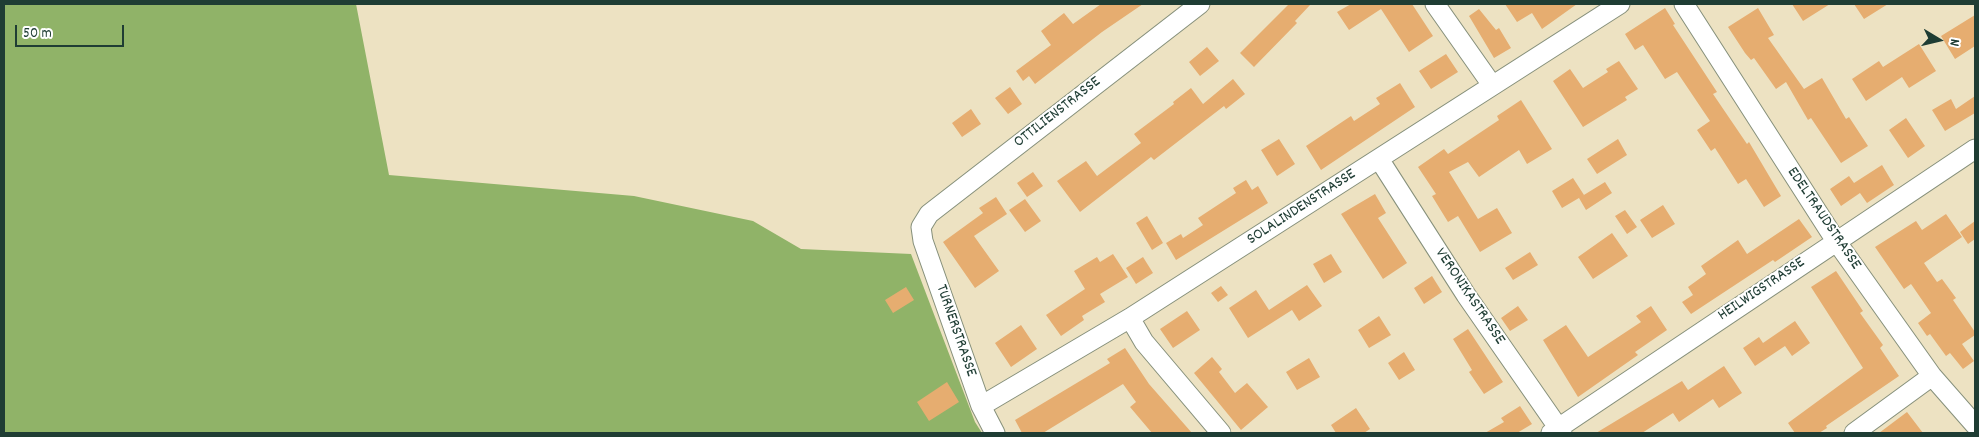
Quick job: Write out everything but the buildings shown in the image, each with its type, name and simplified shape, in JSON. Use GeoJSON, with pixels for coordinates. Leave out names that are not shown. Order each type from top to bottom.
{"type":"FeatureCollection","features":[{"type":"Feature","properties":{"kind":"street","name":"OTTILIENSTRASSE"},"geometry":{"type":"LineString","coordinates":[[921,227],[928,214],[1200,4]]}},
{"type":"Feature","properties":{"kind":"street"},"geometry":{"type":"LineString","coordinates":[[1435,4],[1492,85]]}},
{"type":"Feature","properties":{"kind":"street","name":"SOLALINDENSTRASSE"},"geometry":{"type":"LineString","coordinates":[[981,406],[1130,318],[1620,4]]}},
{"type":"Feature","properties":{"kind":"street","name":"EDELTRAUDSTRASSE"},"geometry":{"type":"LineString","coordinates":[[1684,4],[1836,241],[1932,376],[1975,425]]}},
{"type":"Feature","properties":{"kind":"street","name":"HEILWIGSTRASSE"},"geometry":{"type":"LineString","coordinates":[[1557,432],[1836,241],[1975,149]]}},
{"type":"Feature","properties":{"kind":"street","name":"VERONIKASTRASSE"},"geometry":{"type":"LineString","coordinates":[[1378,159],[1557,432]]}},
{"type":"Feature","properties":{"kind":"street","name":"TURNERSTRASSE"},"geometry":{"type":"LineString","coordinates":[[921,227],[923,241],[981,406],[995,433]]}},
{"type":"Feature","properties":{"kind":"street"},"geometry":{"type":"LineString","coordinates":[[1130,318],[1144,342],[1220,433]]}},
{"type":"Feature","properties":{"kind":"street"},"geometry":{"type":"LineString","coordinates":[[1854,433],[1932,376]]}},
{"type":"Feature","properties":{"kind":"green space"},"geometry":{"type":"Polygon","coordinates":[[[4,4],[356,4],[389,175],[634,196],[753,221],[801,249],[911,254],[975,422],[982,433],[4,433],[4,4]]]}}]}
